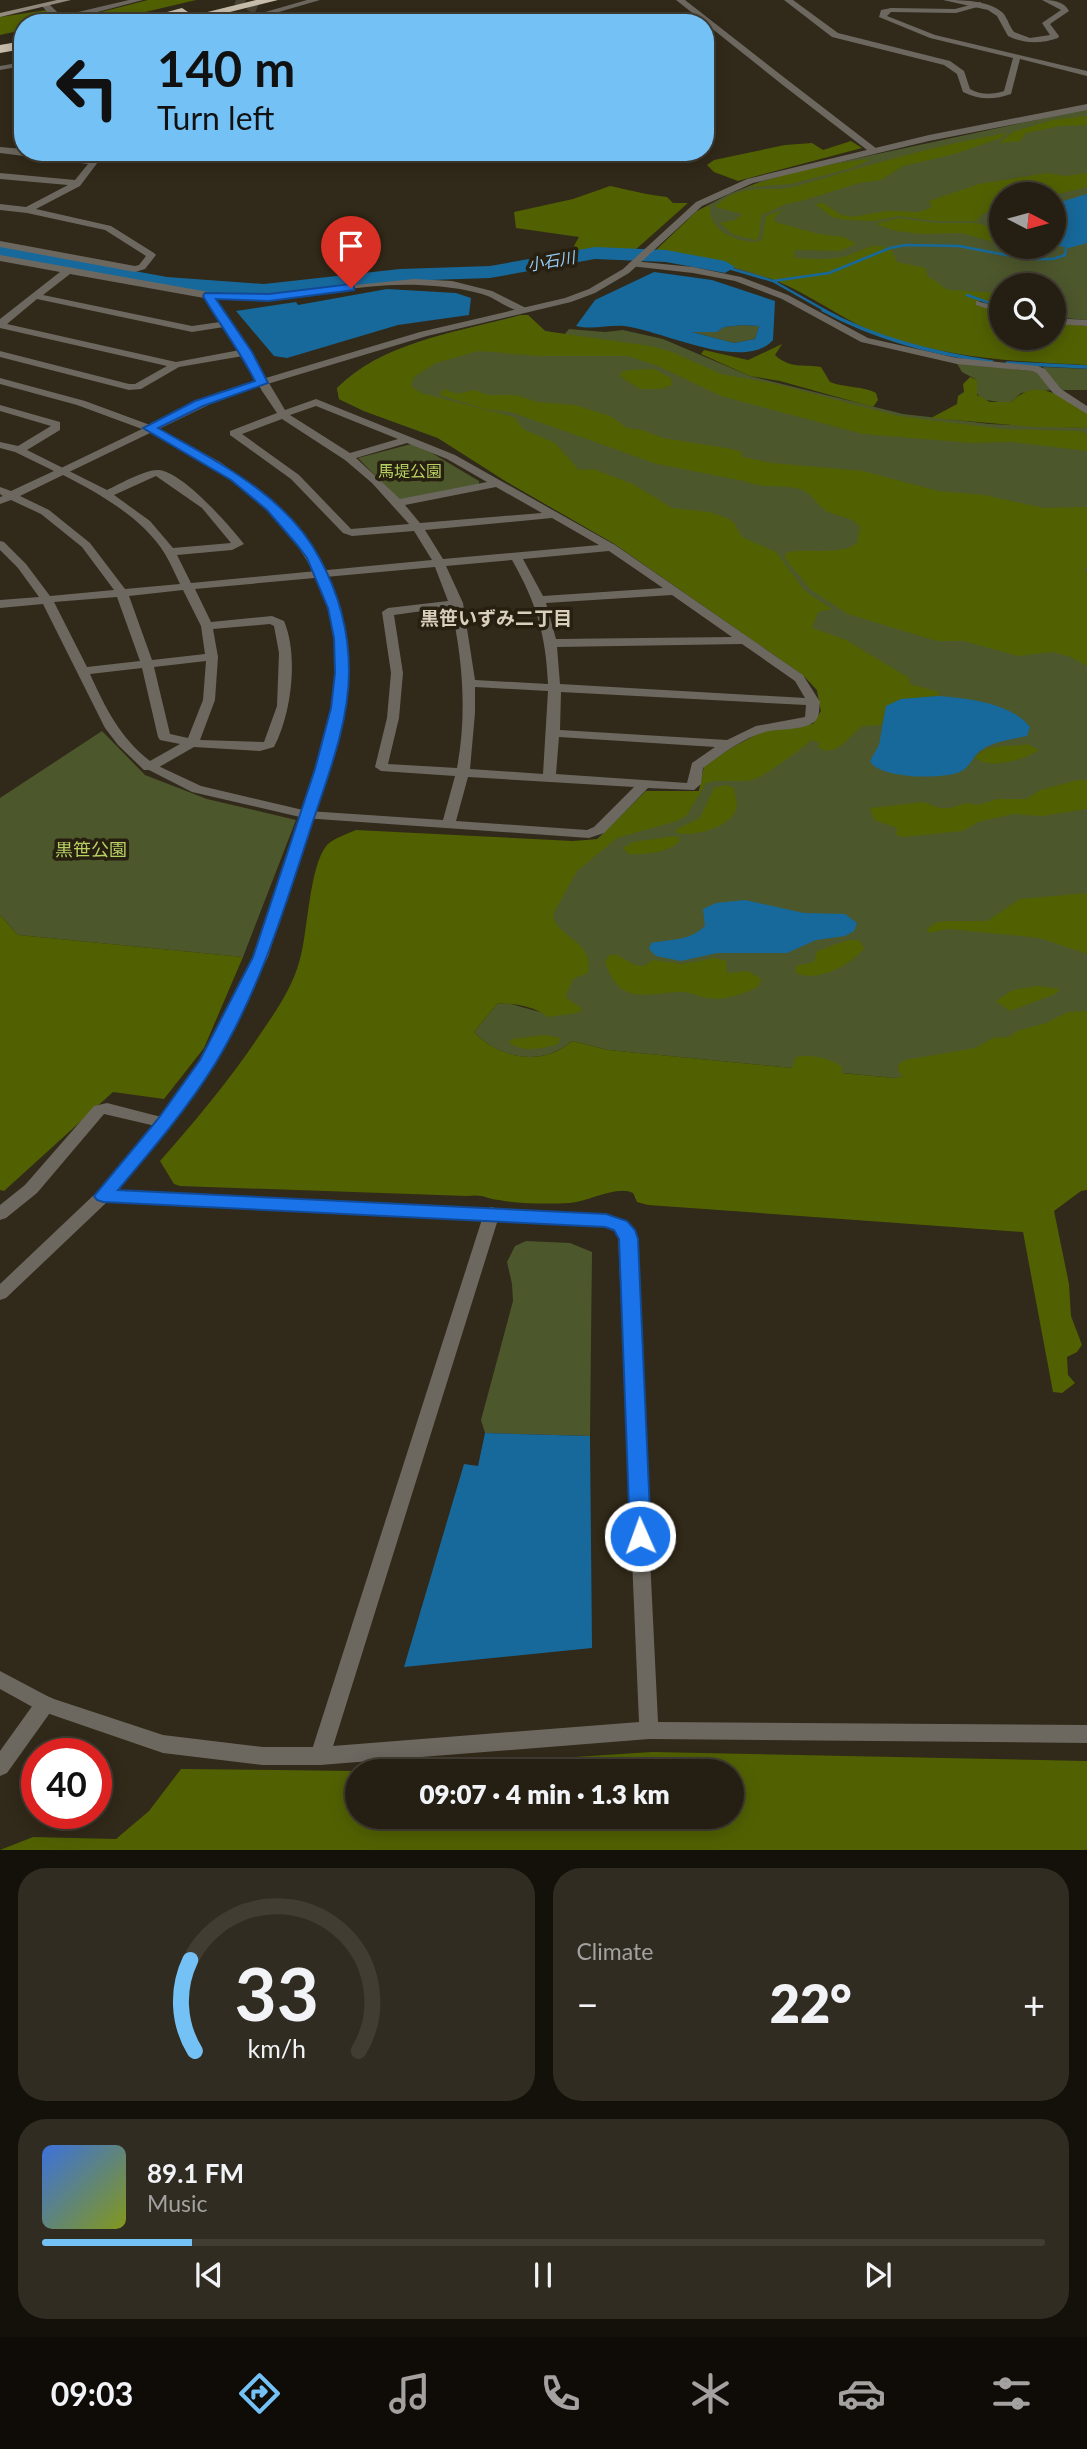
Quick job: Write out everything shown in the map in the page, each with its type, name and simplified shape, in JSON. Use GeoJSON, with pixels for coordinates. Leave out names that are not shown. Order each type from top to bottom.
{"type":"FeatureCollection","features":[{"type":"Feature","properties":{"kind":"highway"},"geometry":{"type":"LineString","coordinates":[[170,14],[228,0]]}},
{"type":"Feature","properties":{"kind":"highway"},"geometry":{"type":"LineString","coordinates":[[209,14],[272,0]]}},
{"type":"Feature","properties":{"kind":"highway"},"geometry":{"type":"LineString","coordinates":[[149,14],[194,3]]}},
{"type":"Feature","properties":{"kind":"main road"},"geometry":{"type":"LineString","coordinates":[[0,15],[67,0]]}},
{"type":"Feature","properties":{"kind":"street"},"geometry":{"type":"LineString","coordinates":[[81,14],[139,0]]}},
{"type":"Feature","properties":{"kind":"street"},"geometry":{"type":"LineString","coordinates":[[263,12],[316,0]]}},
{"type":"Feature","properties":{"kind":"street"},"geometry":{"type":"LineString","coordinates":[[680,0],[698,14]]}},
{"type":"Feature","properties":{"kind":"street"},"geometry":{"type":"LineString","coordinates":[[788,0],[835,35],[947,63],[961,73],[966,90],[978,95],[992,96],[1008,92],[1017,56]]}},
{"type":"Feature","properties":{"kind":"street"},"geometry":{"type":"LineString","coordinates":[[947,0],[989,8],[1003,17],[1008,31],[1013,35],[1039,40],[1055,36],[1046,23],[1065,11],[1063,7],[1046,0]]}},
{"type":"Feature","properties":{"kind":"street"},"geometry":{"type":"LineString","coordinates":[[978,4],[956,11],[891,10],[884,12],[883,17],[945,40],[1056,64],[1087,74]]}},
{"type":"Feature","properties":{"kind":"street"},"geometry":{"type":"LineString","coordinates":[[46,6],[55,14]]}},
{"type":"Feature","properties":{"kind":"street"},"geometry":{"type":"LineString","coordinates":[[714,27],[874,151]]}},
{"type":"Feature","properties":{"kind":"street"},"geometry":{"type":"LineString","coordinates":[[4,496],[63,471],[199,403],[424,334],[592,291],[606,285],[699,204],[726,190],[773,174],[1048,113],[1087,107]]}},
{"type":"Feature","properties":{"kind":"street"},"geometry":{"type":"LineString","coordinates":[[27,210],[77,184],[92,161]]}},
{"type":"Feature","properties":{"kind":"street"},"geometry":{"type":"LineString","coordinates":[[0,176],[77,184]]}},
{"type":"Feature","properties":{"kind":"street"},"geometry":{"type":"LineString","coordinates":[[0,207],[27,210],[108,228],[151,256],[142,267],[135,269],[0,244]]}},
{"type":"Feature","properties":{"kind":"street"},"geometry":{"type":"LineString","coordinates":[[640,257],[747,282],[785,297],[865,340],[957,361],[1034,368],[1041,371],[1057,391],[1087,411]]}},
{"type":"Feature","properties":{"kind":"street"},"geometry":{"type":"LineString","coordinates":[[2,261],[69,270],[208,296],[269,298],[369,285],[443,284],[485,292],[523,310]]}},
{"type":"Feature","properties":{"kind":"street"},"geometry":{"type":"LineString","coordinates":[[0,325],[69,270]]}},
{"type":"Feature","properties":{"kind":"street"},"geometry":{"type":"LineString","coordinates":[[35,296],[192,329],[225,324]]}},
{"type":"Feature","properties":{"kind":"street"},"geometry":{"type":"LineString","coordinates":[[208,296],[246,352],[282,414],[347,457],[419,528],[457,603],[466,637],[470,683],[466,754],[449,824]]}},
{"type":"Feature","properties":{"kind":"street"},"geometry":{"type":"LineString","coordinates":[[979,303],[989,306]]}},
{"type":"Feature","properties":{"kind":"street"},"geometry":{"type":"LineString","coordinates":[[1066,322],[1087,323]]}},
{"type":"Feature","properties":{"kind":"street"},"geometry":{"type":"LineString","coordinates":[[0,325],[176,365]]}},
{"type":"Feature","properties":{"kind":"street"},"geometry":{"type":"LineString","coordinates":[[0,354],[137,387],[176,365],[246,352]]}},
{"type":"Feature","properties":{"kind":"street"},"geometry":{"type":"LineString","coordinates":[[0,381],[81,403],[149,428],[216,464],[257,494],[313,558],[335,608],[341,638],[342,673],[338,708],[308,815],[261,957],[208,1062],[164,1123],[103,1196],[0,1294]]}},
{"type":"Feature","properties":{"kind":"street"},"geometry":{"type":"LineString","coordinates":[[457,603],[388,612],[397,673],[393,718],[381,767],[690,787],[694,784],[697,766],[728,744],[742,740],[762,728],[811,719],[814,702],[811,691],[799,678],[611,547],[451,457],[316,402],[238,431],[235,435],[295,477],[347,531],[358,534],[552,515]]}},
{"type":"Feature","properties":{"kind":"street"},"geometry":{"type":"LineString","coordinates":[[0,408],[56,424],[56,428],[19,450]]}},
{"type":"Feature","properties":{"kind":"street"},"geometry":{"type":"LineString","coordinates":[[347,457],[410,439]]}},
{"type":"Feature","properties":{"kind":"street"},"geometry":{"type":"LineString","coordinates":[[0,445],[19,450],[107,494],[146,523],[170,552],[207,626],[212,657],[209,700],[192,743],[149,767]]}},
{"type":"Feature","properties":{"kind":"street"},"geometry":{"type":"LineString","coordinates":[[107,494],[155,473],[163,474],[206,506],[238,544],[232,547],[170,552]]}},
{"type":"Feature","properties":{"kind":"street"},"geometry":{"type":"LineString","coordinates":[[396,503],[497,483]]}},
{"type":"Feature","properties":{"kind":"street"},"geometry":{"type":"LineString","coordinates":[[4,496],[45,512],[86,545],[122,593],[147,664],[162,735],[192,743],[270,744],[283,706],[285,653],[280,624],[272,620],[207,626]]}},
{"type":"Feature","properties":{"kind":"street"},"geometry":{"type":"LineString","coordinates":[[0,544],[34,578],[71,643],[82,671],[121,744],[149,767],[197,789],[308,815],[589,834],[599,830],[644,785]]}},
{"type":"Feature","properties":{"kind":"street"},"geometry":{"type":"LineString","coordinates":[[0,604],[611,547]]}},
{"type":"Feature","properties":{"kind":"street"},"geometry":{"type":"LineString","coordinates":[[516,556],[539,600],[550,643],[554,733],[549,779]]}},
{"type":"Feature","properties":{"kind":"street"},"geometry":{"type":"LineString","coordinates":[[539,600],[675,591]]}},
{"type":"Feature","properties":{"kind":"street"},"geometry":{"type":"LineString","coordinates":[[550,643],[745,640]]}},
{"type":"Feature","properties":{"kind":"street"},"geometry":{"type":"LineString","coordinates":[[82,671],[212,657]]}},
{"type":"Feature","properties":{"kind":"street"},"geometry":{"type":"LineString","coordinates":[[470,683],[814,702]]}},
{"type":"Feature","properties":{"kind":"street"},"geometry":{"type":"LineString","coordinates":[[554,733],[728,744]]}},
{"type":"Feature","properties":{"kind":"street"},"geometry":{"type":"LineString","coordinates":[[0,1214],[31,1189],[99,1110],[107,1108],[164,1123]]}},
{"type":"Feature","properties":{"kind":"street"},"geometry":{"type":"LineString","coordinates":[[103,1196],[492,1213],[606,1221],[626,1230],[649,1730]]}},
{"type":"Feature","properties":{"kind":"street"},"geometry":{"type":"LineString","coordinates":[[320,1756],[492,1213]]}},
{"type":"Feature","properties":{"kind":"street"},"geometry":{"type":"LineString","coordinates":[[0,1679],[45,1704],[163,1744],[240,1754],[320,1756],[649,1730],[1087,1734]]}},
{"type":"Feature","properties":{"kind":"street"},"geometry":{"type":"LineString","coordinates":[[0,1767],[45,1704]]}},
{"type":"Feature","properties":{"kind":"green space"},"geometry":{"type":"Polygon","coordinates":[[[148,0],[196,0],[137,14],[90,14],[148,0]]]}},
{"type":"Feature","properties":{"kind":"green space"},"geometry":{"type":"Polygon","coordinates":[[[54,9],[57,12],[43,14],[20,14],[54,9]]]}},
{"type":"Feature","properties":{"kind":"green space"},"geometry":{"type":"Polygon","coordinates":[[[14,15],[14,32],[0,35],[0,17],[14,15]]]}},
{"type":"Feature","properties":{"kind":"green space"},"geometry":{"type":"Polygon","coordinates":[[[1087,109],[1087,320],[1066,318],[1066,273],[989,273],[989,302],[766,278],[714,262],[653,253],[697,211],[729,194],[775,176],[1087,109]]]}},
{"type":"Feature","properties":{"kind":"green space"},"geometry":{"type":"Polygon","coordinates":[[[1087,116],[1087,125],[1060,126],[1026,133],[1020,141],[999,143],[1013,132],[1052,120],[1087,116]]]}},
{"type":"Feature","properties":{"kind":"green space"},"geometry":{"type":"Polygon","coordinates":[[[1007,133],[1001,138],[955,154],[903,166],[881,180],[859,183],[786,204],[761,215],[759,237],[756,240],[734,235],[720,223],[735,220],[743,214],[715,207],[735,193],[797,186],[927,150],[1007,133]]]}},
{"type":"Feature","properties":{"kind":"green space"},"geometry":{"type":"Polygon","coordinates":[[[851,141],[862,148],[738,181],[714,172],[707,165],[714,160],[785,145],[812,143],[823,150],[851,141]]]}},
{"type":"Feature","properties":{"kind":"green space"},"geometry":{"type":"Polygon","coordinates":[[[871,159],[852,168],[791,184],[748,187],[809,169],[871,159]]]}},
{"type":"Feature","properties":{"kind":"green space"},"geometry":{"type":"Polygon","coordinates":[[[1047,173],[1065,176],[1087,173],[1087,187],[1066,192],[1066,182],[991,182],[1047,173]]]}},
{"type":"Feature","properties":{"kind":"green space"},"geometry":{"type":"Polygon","coordinates":[[[989,182],[989,211],[982,214],[977,221],[936,221],[899,216],[874,221],[847,220],[832,217],[815,204],[823,203],[841,215],[853,217],[886,211],[920,212],[932,207],[929,201],[989,182]]]}},
{"type":"Feature","properties":{"kind":"green space"},"geometry":{"type":"Polygon","coordinates":[[[610,186],[667,197],[673,203],[688,203],[634,251],[571,251],[579,237],[516,228],[514,212],[573,199],[610,186]]]}},
{"type":"Feature","properties":{"kind":"green space"},"geometry":{"type":"Polygon","coordinates":[[[710,205],[713,222],[719,228],[735,238],[754,241],[762,240],[766,216],[782,210],[774,218],[775,222],[819,234],[844,237],[857,244],[839,251],[795,250],[794,257],[837,258],[866,248],[884,247],[891,249],[897,262],[925,268],[928,277],[949,290],[989,292],[989,302],[982,300],[976,304],[989,309],[989,350],[1066,350],[1066,324],[1087,326],[1087,365],[983,358],[907,343],[870,330],[792,288],[758,274],[706,261],[653,253],[697,211],[710,205]]]}},
{"type":"Feature","properties":{"kind":"green space"},"geometry":{"type":"Polygon","coordinates":[[[899,218],[936,223],[977,223],[989,227],[989,241],[961,233],[922,234],[896,231],[875,224],[899,218]]]}},
{"type":"Feature","properties":{"kind":"green space"},"geometry":{"type":"Polygon","coordinates":[[[528,315],[545,331],[564,335],[569,329],[605,332],[623,330],[663,339],[750,376],[903,414],[990,424],[1087,428],[1087,1041],[894,1078],[608,1050],[572,1041],[548,1054],[522,1056],[508,1054],[496,1048],[474,1032],[497,1004],[507,1003],[540,1012],[541,894],[646,791],[699,791],[704,767],[725,752],[768,730],[813,724],[821,711],[817,690],[803,675],[613,543],[507,482],[438,438],[339,399],[337,388],[377,359],[423,340],[528,315]]]}},
{"type":"Feature","properties":{"kind":"green space"},"geometry":{"type":"Polygon","coordinates":[[[528,315],[545,331],[650,346],[672,352],[721,374],[776,384],[898,416],[1003,429],[1080,431],[1087,434],[1087,451],[1012,442],[972,443],[863,434],[721,396],[658,366],[628,356],[541,356],[478,351],[436,363],[414,377],[411,386],[421,393],[514,417],[523,429],[555,443],[579,470],[593,469],[633,484],[672,508],[709,512],[727,518],[734,523],[742,537],[776,552],[805,591],[832,609],[818,612],[812,628],[846,640],[909,678],[910,684],[939,692],[938,696],[901,699],[886,706],[881,725],[862,726],[836,749],[824,750],[818,747],[819,743],[812,740],[757,778],[706,783],[686,816],[617,838],[577,871],[553,914],[555,922],[586,953],[589,962],[588,973],[573,979],[566,995],[583,1009],[577,1013],[548,1017],[524,1006],[497,1004],[474,1032],[496,1048],[522,1056],[548,1054],[572,1041],[608,1050],[792,1068],[796,1057],[814,1056],[842,1067],[842,1073],[894,1078],[903,1076],[898,1071],[899,1064],[905,1060],[975,1048],[993,1038],[1009,1037],[1017,1031],[1046,1023],[1068,1012],[1087,1011],[1087,1190],[1081,1191],[1054,1211],[1069,1284],[1071,1316],[1082,1345],[1077,1352],[1067,1357],[1068,1375],[1075,1383],[1062,1393],[1053,1392],[1023,1232],[648,1205],[637,1202],[633,1193],[627,1191],[611,1192],[578,1202],[544,1204],[477,1196],[180,1186],[174,1184],[160,1161],[227,1081],[284,996],[300,959],[316,868],[327,845],[356,830],[573,841],[598,839],[646,791],[699,791],[704,767],[725,752],[768,730],[813,724],[821,711],[817,690],[803,675],[613,543],[507,482],[438,438],[339,399],[337,388],[377,359],[423,340],[528,315]]]}},
{"type":"Feature","properties":{"kind":"green space"},"geometry":{"type":"Polygon","coordinates":[[[759,326],[755,339],[734,343],[692,332],[717,332],[724,327],[759,326]]]}},
{"type":"Feature","properties":{"kind":"green space"},"geometry":{"type":"Polygon","coordinates":[[[782,344],[775,355],[781,359],[791,364],[821,367],[830,382],[871,391],[876,393],[878,400],[873,407],[780,381],[750,376],[701,354],[704,350],[748,360],[782,344]]]}},
{"type":"Feature","properties":{"kind":"green space"},"geometry":{"type":"Polygon","coordinates":[[[956,362],[1039,372],[1052,390],[1021,393],[1011,402],[1004,403],[981,399],[976,392],[977,380],[962,372],[956,362]]]}},
{"type":"Feature","properties":{"kind":"green space"},"geometry":{"type":"Polygon","coordinates":[[[1043,367],[1087,369],[1087,390],[1059,390],[1043,367]]]}},
{"type":"Feature","properties":{"kind":"green space"},"geometry":{"type":"Polygon","coordinates":[[[654,369],[671,378],[672,385],[661,389],[640,389],[621,377],[620,373],[629,370],[654,369]]]}},
{"type":"Feature","properties":{"kind":"green space"},"geometry":{"type":"Polygon","coordinates":[[[970,377],[977,380],[977,395],[990,402],[1011,402],[1021,394],[1031,391],[1050,392],[1087,413],[1087,428],[1034,427],[931,418],[957,404],[958,396],[964,392],[963,384],[970,377]]]}},
{"type":"Feature","properties":{"kind":"green space"},"geometry":{"type":"Polygon","coordinates":[[[443,389],[457,394],[474,390],[488,395],[516,395],[537,402],[575,405],[610,416],[627,428],[663,438],[732,449],[741,452],[743,457],[772,463],[863,471],[938,491],[984,495],[1043,508],[1087,507],[1087,567],[1084,570],[1087,572],[1087,666],[1071,657],[1053,652],[1018,656],[964,641],[937,641],[848,614],[811,590],[786,560],[785,555],[796,551],[833,551],[850,547],[857,543],[860,527],[853,520],[825,510],[800,489],[758,485],[657,464],[511,412],[485,409],[440,395],[443,389]]]}},
{"type":"Feature","properties":{"kind":"green space","name":"馬堤公園"},"geometry":{"type":"Polygon","coordinates":[[[415,443],[479,481],[479,485],[400,501],[358,458],[415,443]]]}},
{"type":"Feature","properties":{"kind":"green space","name":"黒笹公園"},"geometry":{"type":"Polygon","coordinates":[[[102,731],[145,775],[207,799],[296,820],[243,957],[18,935],[0,915],[0,798],[102,731]]]}},
{"type":"Feature","properties":{"kind":"green space"},"geometry":{"type":"Polygon","coordinates":[[[1027,744],[1039,750],[1007,762],[982,762],[975,758],[992,748],[1027,744]]]}},
{"type":"Feature","properties":{"kind":"green space"},"geometry":{"type":"Polygon","coordinates":[[[1087,780],[1087,809],[1042,816],[1013,814],[978,822],[963,831],[903,837],[896,835],[897,828],[874,820],[870,808],[923,802],[939,808],[950,808],[966,803],[978,805],[998,799],[1026,799],[1040,790],[1087,780]]]}},
{"type":"Feature","properties":{"kind":"green space"},"geometry":{"type":"Polygon","coordinates":[[[726,785],[734,788],[737,802],[730,819],[703,832],[677,833],[675,830],[700,818],[714,788],[726,785]]]}},
{"type":"Feature","properties":{"kind":"green space"},"geometry":{"type":"Polygon","coordinates":[[[679,837],[679,842],[668,849],[628,854],[623,848],[633,842],[679,837]]]}},
{"type":"Feature","properties":{"kind":"green space"},"geometry":{"type":"Polygon","coordinates":[[[1087,893],[1087,954],[1040,938],[948,929],[928,933],[927,929],[944,921],[987,921],[1020,899],[1087,893]]]}},
{"type":"Feature","properties":{"kind":"green space"},"geometry":{"type":"Polygon","coordinates":[[[0,915],[18,935],[243,957],[204,1048],[164,1099],[113,1092],[4,1191],[0,1190],[0,915]]]}},
{"type":"Feature","properties":{"kind":"green space"},"geometry":{"type":"Polygon","coordinates":[[[848,940],[859,940],[864,948],[842,966],[813,976],[796,973],[796,966],[814,962],[817,951],[848,940]]]}},
{"type":"Feature","properties":{"kind":"green space"},"geometry":{"type":"Polygon","coordinates":[[[615,954],[635,965],[644,966],[653,960],[683,964],[715,958],[726,961],[727,973],[748,971],[761,979],[759,986],[754,989],[720,999],[681,992],[635,994],[618,986],[611,976],[605,962],[608,956],[615,954]]]}},
{"type":"Feature","properties":{"kind":"green space"},"geometry":{"type":"Polygon","coordinates":[[[1038,986],[1060,989],[1055,994],[1010,1011],[996,1001],[1013,990],[1038,986]]]}},
{"type":"Feature","properties":{"kind":"green space"},"geometry":{"type":"Polygon","coordinates":[[[545,1035],[560,1038],[558,1044],[526,1049],[509,1042],[512,1039],[545,1035]]]}},
{"type":"Feature","properties":{"kind":"green space"},"geometry":{"type":"Polygon","coordinates":[[[526,1241],[570,1243],[592,1252],[590,1436],[485,1433],[481,1420],[513,1301],[507,1262],[515,1246],[526,1241]]]}},
{"type":"Feature","properties":{"kind":"green space"},"geometry":{"type":"Polygon","coordinates":[[[652,1752],[1087,1761],[1087,1850],[0,1850],[33,1837],[116,1839],[149,1811],[181,1769],[345,1771],[345,1829],[744,1829],[744,1759],[544,1759],[652,1752]]]}},
{"type":"Feature","properties":{"kind":"water"},"geometry":{"type":"Polygon","coordinates":[[[1087,194],[1087,243],[1069,248],[1066,247],[1066,200],[1087,194]]]}},
{"type":"Feature","properties":{"kind":"water"},"geometry":{"type":"Polygon","coordinates":[[[654,272],[712,280],[775,301],[773,340],[760,349],[723,351],[624,326],[576,326],[595,300],[654,272]],[[743,325],[724,327],[717,332],[692,332],[734,343],[755,339],[759,326],[743,325]]]}},
{"type":"Feature","properties":{"kind":"water"},"geometry":{"type":"Polygon","coordinates":[[[387,289],[456,293],[471,298],[469,315],[398,325],[287,358],[274,356],[236,311],[296,302],[298,305],[387,289]]]}},
{"type":"Feature","properties":{"kind":"water"},"geometry":{"type":"Polygon","coordinates":[[[938,696],[975,700],[1012,712],[1030,727],[1027,736],[990,745],[977,754],[965,769],[949,775],[910,776],[876,767],[870,761],[879,745],[886,706],[901,699],[938,696]]]}},
{"type":"Feature","properties":{"kind":"water"},"geometry":{"type":"Polygon","coordinates":[[[745,900],[804,913],[845,914],[857,923],[854,931],[845,936],[816,940],[787,953],[717,953],[681,961],[656,956],[649,949],[651,943],[680,939],[699,931],[705,926],[703,909],[716,903],[745,900]]]}},
{"type":"Feature","properties":{"kind":"water"},"geometry":{"type":"Polygon","coordinates":[[[485,1433],[590,1436],[592,1648],[404,1667],[464,1464],[478,1466],[485,1433]]]}},
{"type":"Feature","properties":{"kind":"waterway"},"geometry":{"type":"LineString","coordinates":[[773,281],[829,273],[890,248],[906,245],[959,246],[989,252]]}},
{"type":"Feature","properties":{"kind":"waterway","name":"小石川"},"geometry":{"type":"LineString","coordinates":[[0,252],[167,283],[264,290],[400,275],[490,272],[595,253],[666,256],[725,267]]}},
{"type":"Feature","properties":{"kind":"waterway","name":"小石川"},"geometry":{"type":"LineString","coordinates":[[725,267],[773,281]]}},
{"type":"Feature","properties":{"kind":"waterway","name":"小石川"},"geometry":{"type":"LineString","coordinates":[[773,281],[826,311]]}},
{"type":"Feature","properties":{"kind":"waterway"},"geometry":{"type":"LineString","coordinates":[[967,295],[989,303]]}},
{"type":"Feature","properties":{"kind":"waterway","name":"小石川"},"geometry":{"type":"LineString","coordinates":[[823,310],[863,329],[905,344],[992,362]]}},
{"type":"Feature","properties":{"kind":"waterway","name":"小石川"},"geometry":{"type":"LineString","coordinates":[[1007,363],[1087,367]]}},
{"type":"Feature","properties":{"kind":"tunnel"},"geometry":{"type":"LineString","coordinates":[[236,0],[257,10]]}},
{"type":"Feature","properties":{"kind":"district","name":"黒笹いずみ二丁目"},"geometry":{"type":"Point","coordinates":[496,618]}},
{"type":"Feature","properties":{"kind":"route"},"geometry":{"type":"LineString","coordinates":[[351,288],[269,298],[208,296],[246,352],[262,383],[199,403],[149,428],[194,451],[235,477],[272,507],[303,544],[313,558],[335,608],[341,638],[341,690],[322,769],[261,957],[233,1007],[208,1062],[164,1123],[103,1196],[492,1213],[606,1221],[621,1226],[626,1230],[628,1239],[640,1536]]}}]}
